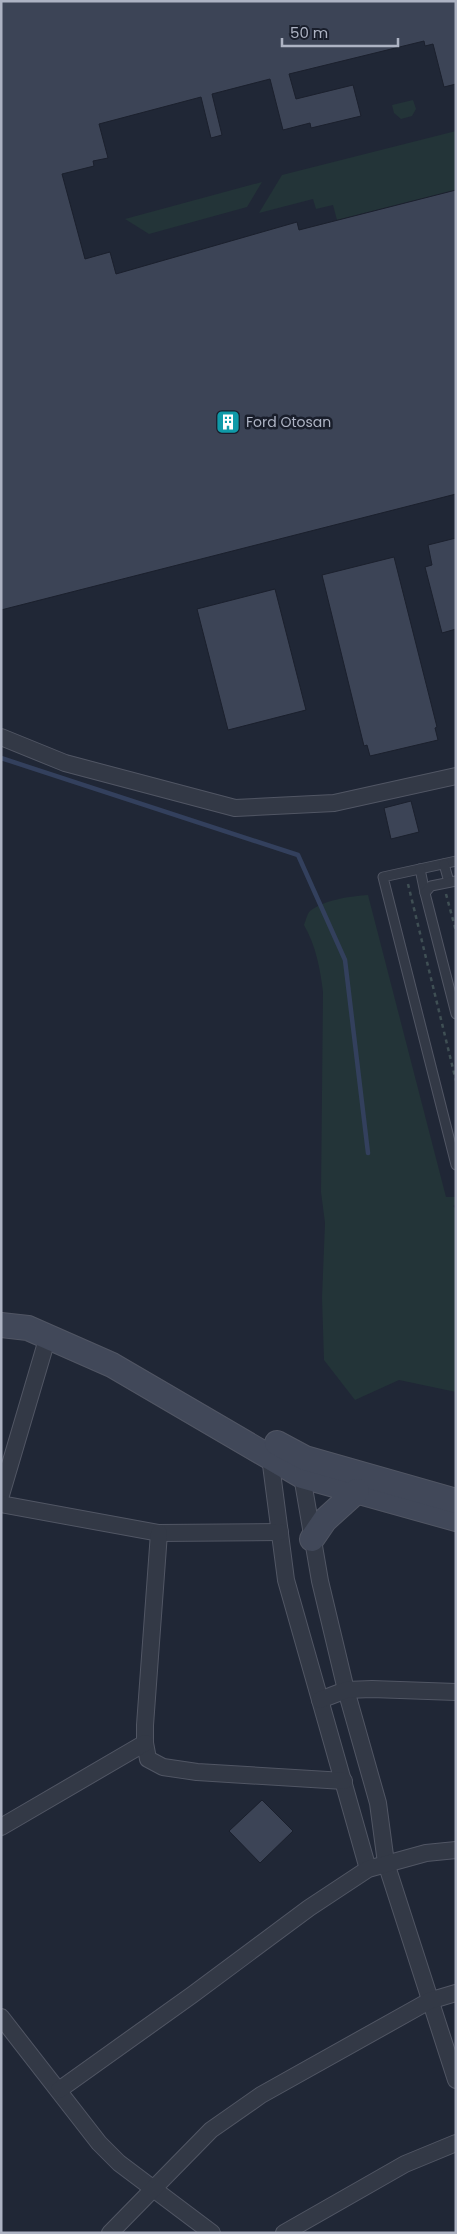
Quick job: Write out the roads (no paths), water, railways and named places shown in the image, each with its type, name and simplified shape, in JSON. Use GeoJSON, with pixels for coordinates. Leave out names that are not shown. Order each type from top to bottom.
{"type":"FeatureCollection","features":[{"type":"Feature","properties":{"kind":"main road"},"geometry":{"type":"LineString","coordinates":[[1,1312],[30,1315],[117,1356],[305,1458],[456,1501]]}},
{"type":"Feature","properties":{"kind":"main road"},"geometry":{"type":"LineString","coordinates":[[1,1325],[28,1328],[112,1366],[302,1476],[456,1519]]}},
{"type":"Feature","properties":{"kind":"main road"},"geometry":{"type":"LineString","coordinates":[[312,1539],[325,1520],[357,1491]]}},
{"type":"Feature","properties":{"kind":"street"},"geometry":{"type":"LineString","coordinates":[[1,737],[66,763],[235,808],[334,803],[456,776]]}},
{"type":"Feature","properties":{"kind":"street"},"geometry":{"type":"LineString","coordinates":[[1,1496],[48,1336]]}},
{"type":"Feature","properties":{"kind":"street"},"geometry":{"type":"LineString","coordinates":[[270,1457],[286,1580],[368,1869]]}},
{"type":"Feature","properties":{"kind":"street"},"geometry":{"type":"LineString","coordinates":[[302,1476],[312,1539],[346,1690],[378,1803],[386,1863],[456,2080]]}},
{"type":"Feature","properties":{"kind":"street"},"geometry":{"type":"LineString","coordinates":[[1,1504],[159,1533],[280,1532]]}},
{"type":"Feature","properties":{"kind":"street"},"geometry":{"type":"LineString","coordinates":[[159,1533],[145,1743],[148,1759],[163,1767],[196,1772],[344,1781]]}},
{"type":"Feature","properties":{"kind":"street"},"geometry":{"type":"LineString","coordinates":[[320,1700],[346,1690],[456,1692]]}},
{"type":"Feature","properties":{"kind":"street"},"geometry":{"type":"LineString","coordinates":[[1,1827],[145,1743]]}},
{"type":"Feature","properties":{"kind":"street"},"geometry":{"type":"LineString","coordinates":[[59,2090],[192,1996],[309,1908],[368,1869],[426,1853],[456,1850]]}},
{"type":"Feature","properties":{"kind":"street"},"geometry":{"type":"LineString","coordinates":[[110,2233],[211,2130],[254,2100],[429,2001],[456,1993]]}},
{"type":"Feature","properties":{"kind":"street"},"geometry":{"type":"LineString","coordinates":[[1,2017],[99,2142],[119,2162],[212,2233]]}},
{"type":"Feature","properties":{"kind":"street"},"geometry":{"type":"LineString","coordinates":[[284,2233],[404,2164],[456,2143]]}},
{"type":"Feature","properties":{"kind":"lane"},"geometry":{"type":"LineString","coordinates":[[456,862],[383,877],[456,1165]]}},
{"type":"Feature","properties":{"kind":"lane"},"geometry":{"type":"LineString","coordinates":[[425,893],[431,886],[449,882],[444,864]]}},
{"type":"Feature","properties":{"kind":"lane"},"geometry":{"type":"LineString","coordinates":[[420,869],[456,1014]]}},
{"type":"Feature","properties":{"kind":"waterway"},"geometry":{"type":"LineString","coordinates":[[1,758],[298,855],[345,960],[368,1153]]}},
{"type":"Feature","properties":{"kind":"place","name":"Ford Otosan"},"geometry":{"type":"Point","coordinates":[228,422]}}]}
